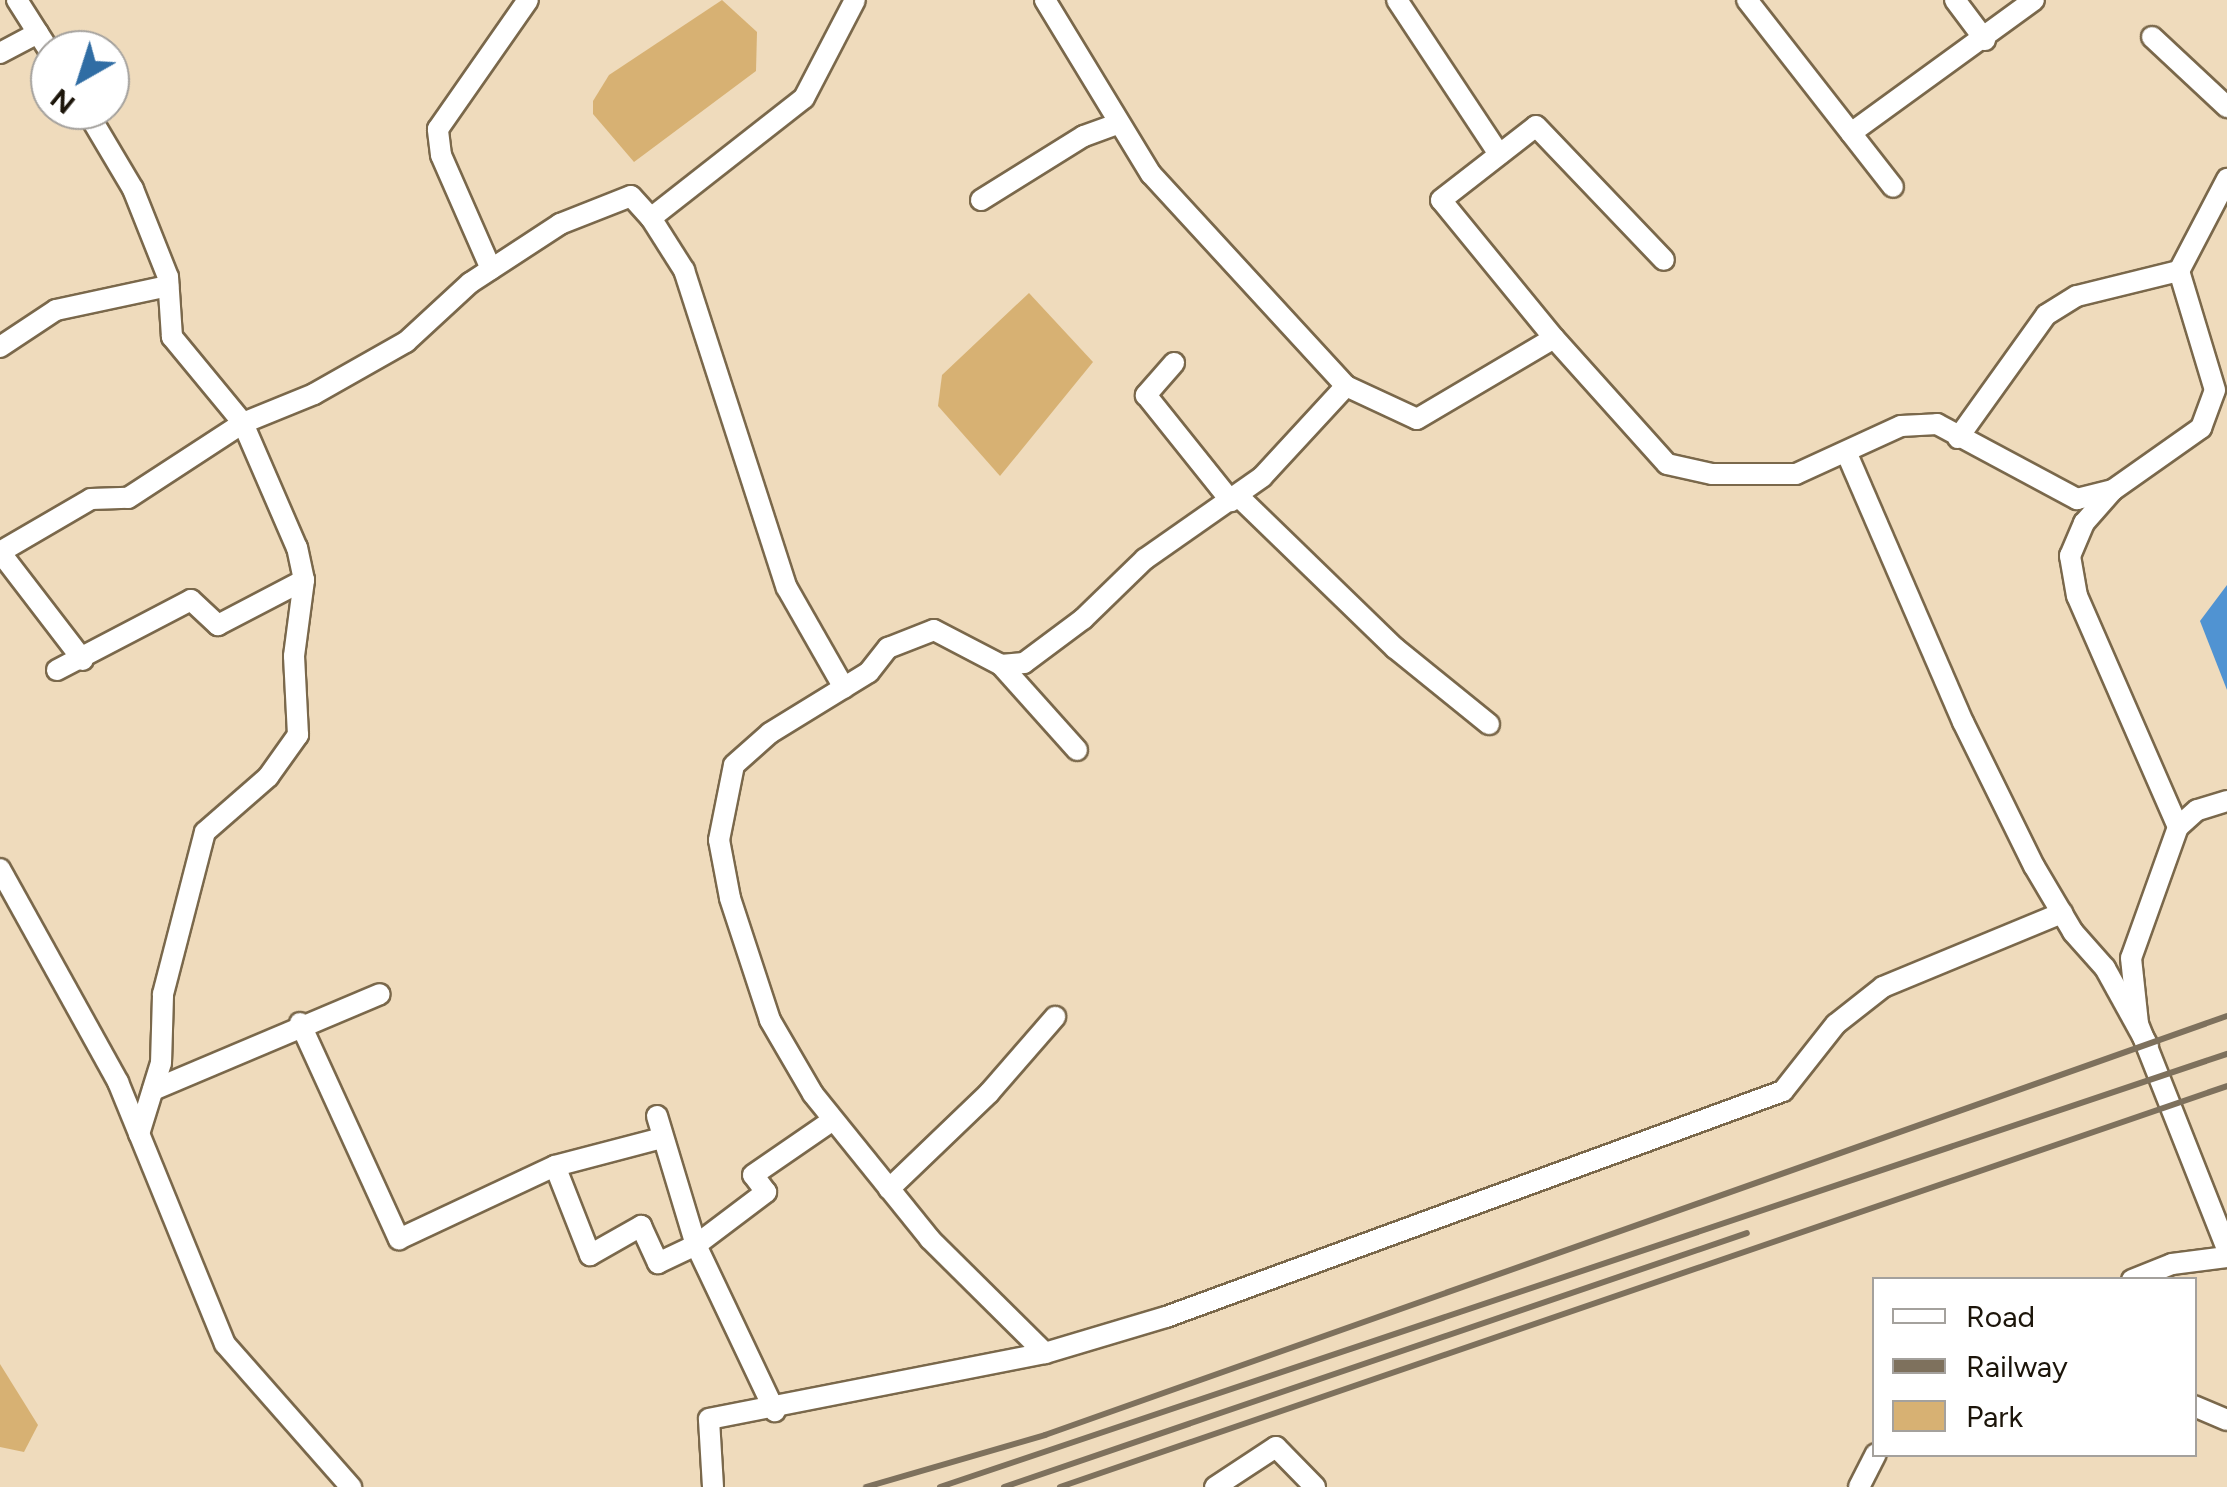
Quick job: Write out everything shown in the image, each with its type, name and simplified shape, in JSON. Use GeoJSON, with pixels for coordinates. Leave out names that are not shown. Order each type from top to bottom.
{"type":"FeatureCollection","features":[{"type":"Feature","properties":{"kind":"street"},"geometry":{"type":"LineString","coordinates":[[16,0],[36,30]]}},
{"type":"Feature","properties":{"kind":"street"},"geometry":{"type":"LineString","coordinates":[[491,269],[441,155],[438,129],[528,0]]}},
{"type":"Feature","properties":{"kind":"street"},"geometry":{"type":"LineString","coordinates":[[651,218],[804,98],[855,0]]}},
{"type":"Feature","properties":{"kind":"street"},"geometry":{"type":"LineString","coordinates":[[1045,0],[1075,40],[1119,124],[1151,174],[1346,386],[1417,419],[1554,338]]}},
{"type":"Feature","properties":{"kind":"street"},"geometry":{"type":"LineString","coordinates":[[1397,0],[1499,154]]}},
{"type":"Feature","properties":{"kind":"street"},"geometry":{"type":"LineString","coordinates":[[1747,0],[1894,187]]}},
{"type":"Feature","properties":{"kind":"street"},"geometry":{"type":"LineString","coordinates":[[1955,0],[1985,40]]}},
{"type":"Feature","properties":{"kind":"street"},"geometry":{"type":"LineString","coordinates":[[1851,133],[1985,40],[2034,0]]}},
{"type":"Feature","properties":{"kind":"street"},"geometry":{"type":"LineString","coordinates":[[0,53],[30,37]]}},
{"type":"Feature","properties":{"kind":"street"},"geometry":{"type":"LineString","coordinates":[[2152,37],[2227,107]]}},
{"type":"Feature","properties":{"kind":"street"},"geometry":{"type":"LineString","coordinates":[[980,200],[1084,136],[1119,124]]}},
{"type":"Feature","properties":{"kind":"street"},"geometry":{"type":"LineString","coordinates":[[1664,260],[1536,126],[1441,200],[1554,338],[1667,464],[1762,477],[1796,474],[1900,426],[1937,424],[2077,499],[2113,490]]}},
{"type":"Feature","properties":{"kind":"street"},"geometry":{"type":"LineString","coordinates":[[98,130],[133,189],[168,286],[172,337],[243,423],[298,548],[304,580],[294,656],[298,734],[268,777],[205,832],[163,994],[161,1063],[140,1134]]}},
{"type":"Feature","properties":{"kind":"street"},"geometry":{"type":"LineString","coordinates":[[2178,827],[2077,596],[2070,556],[2084,523],[2113,490],[2201,428],[2215,390],[2180,271],[2227,179]]}},
{"type":"Feature","properties":{"kind":"street"},"geometry":{"type":"LineString","coordinates":[[83,660],[0,552],[91,499],[128,498],[243,423],[314,394],[406,342],[491,269],[560,224],[631,196],[651,218],[684,270],[787,588],[844,688]]}},
{"type":"Feature","properties":{"kind":"street"},"geometry":{"type":"LineString","coordinates":[[1958,438],[2046,315],[2077,296],[2180,271]]}},
{"type":"Feature","properties":{"kind":"street"},"geometry":{"type":"LineString","coordinates":[[0,347],[56,310],[168,286]]}},
{"type":"Feature","properties":{"kind":"street"},"geometry":{"type":"LineString","coordinates":[[1174,363],[1146,395],[1235,499],[1395,648],[1489,724]]}},
{"type":"Feature","properties":{"kind":"street"},"geometry":{"type":"LineString","coordinates":[[1000,665],[1024,663],[1083,619],[1145,559],[1235,499],[1298,443],[1346,386]]}},
{"type":"Feature","properties":{"kind":"street"},"geometry":{"type":"LineString","coordinates":[[1846,454],[1963,722],[2062,913],[2104,968],[2148,1046],[2227,1250]]}},
{"type":"Feature","properties":{"kind":"street"},"geometry":{"type":"LineString","coordinates":[[57,670],[83,660],[191,600],[218,626],[304,580]]}},
{"type":"Feature","properties":{"kind":"street"},"geometry":{"type":"LineString","coordinates":[[1045,1353],[930,1239],[833,1120],[770,1020],[730,898],[719,840],[734,765],[770,733],[844,688],[888,648],[934,630],[1000,665],[1077,750]]}},
{"type":"Feature","properties":{"kind":"street"},"geometry":{"type":"LineString","coordinates":[[2148,1046],[2130,958],[2178,827],[2197,810],[2227,800]]}},
{"type":"Feature","properties":{"kind":"street"},"geometry":{"type":"LineString","coordinates":[[0,870],[118,1082],[225,1344],[351,1487]]}},
{"type":"Feature","properties":{"kind":"street"},"geometry":{"type":"LineString","coordinates":[[713,1487],[709,1419],[775,1411],[1045,1353],[1166,1317],[1783,1091],[1836,1024],[1884,987],[2062,913]]}},
{"type":"Feature","properties":{"kind":"street"},"geometry":{"type":"LineString","coordinates":[[153,1090],[300,1023],[380,994]]}},
{"type":"Feature","properties":{"kind":"street"},"geometry":{"type":"LineString","coordinates":[[889,1188],[989,1094],[1055,1017]]}},
{"type":"Feature","properties":{"kind":"street"},"geometry":{"type":"LineString","coordinates":[[300,1023],[398,1239],[555,1166],[662,1138]]}},
{"type":"Feature","properties":{"kind":"street"},"geometry":{"type":"LineString","coordinates":[[657,1116],[696,1244],[775,1411]]}},
{"type":"Feature","properties":{"kind":"street"},"geometry":{"type":"LineString","coordinates":[[555,1166],[590,1255],[641,1226],[658,1263],[696,1244],[766,1192],[753,1176],[833,1120]]}},
{"type":"Feature","properties":{"kind":"street"},"geometry":{"type":"LineString","coordinates":[[2140,1277],[2172,1264],[2227,1257]]}},
{"type":"Feature","properties":{"kind":"street"},"geometry":{"type":"LineString","coordinates":[[2197,1407],[2227,1420]]}},
{"type":"Feature","properties":{"kind":"street"},"geometry":{"type":"LineString","coordinates":[[1215,1487],[1276,1447],[1315,1487]]}},
{"type":"Feature","properties":{"kind":"street"},"geometry":{"type":"LineString","coordinates":[[1859,1487],[1874,1457]]}},
{"type":"Feature","properties":{"kind":"green space"},"geometry":{"type":"Polygon","coordinates":[[[722,0],[757,32],[756,71],[634,162],[593,114],[593,101],[609,75],[722,0]]]}},
{"type":"Feature","properties":{"kind":"green space"},"geometry":{"type":"Polygon","coordinates":[[[1029,293],[1093,362],[1000,476],[938,406],[942,375],[1029,293]]]}},
{"type":"Feature","properties":{"kind":"green space"},"geometry":{"type":"Polygon","coordinates":[[[0,1364],[38,1425],[24,1452],[0,1447],[0,1364]]]}},
{"type":"Feature","properties":{"kind":"water"},"geometry":{"type":"Polygon","coordinates":[[[2227,585],[2227,690],[2200,621],[2227,585]]]}},
{"type":"Feature","properties":{"kind":"railway"},"geometry":{"type":"LineString","coordinates":[[866,1487],[1045,1435],[2227,1016]]}},
{"type":"Feature","properties":{"kind":"railway"},"geometry":{"type":"LineString","coordinates":[[940,1487],[2227,1054]]}},
{"type":"Feature","properties":{"kind":"railway"},"geometry":{"type":"LineString","coordinates":[[1060,1487],[2227,1086]]}},
{"type":"Feature","properties":{"kind":"railway"},"geometry":{"type":"LineString","coordinates":[[1004,1487],[1747,1233]]}}]}
